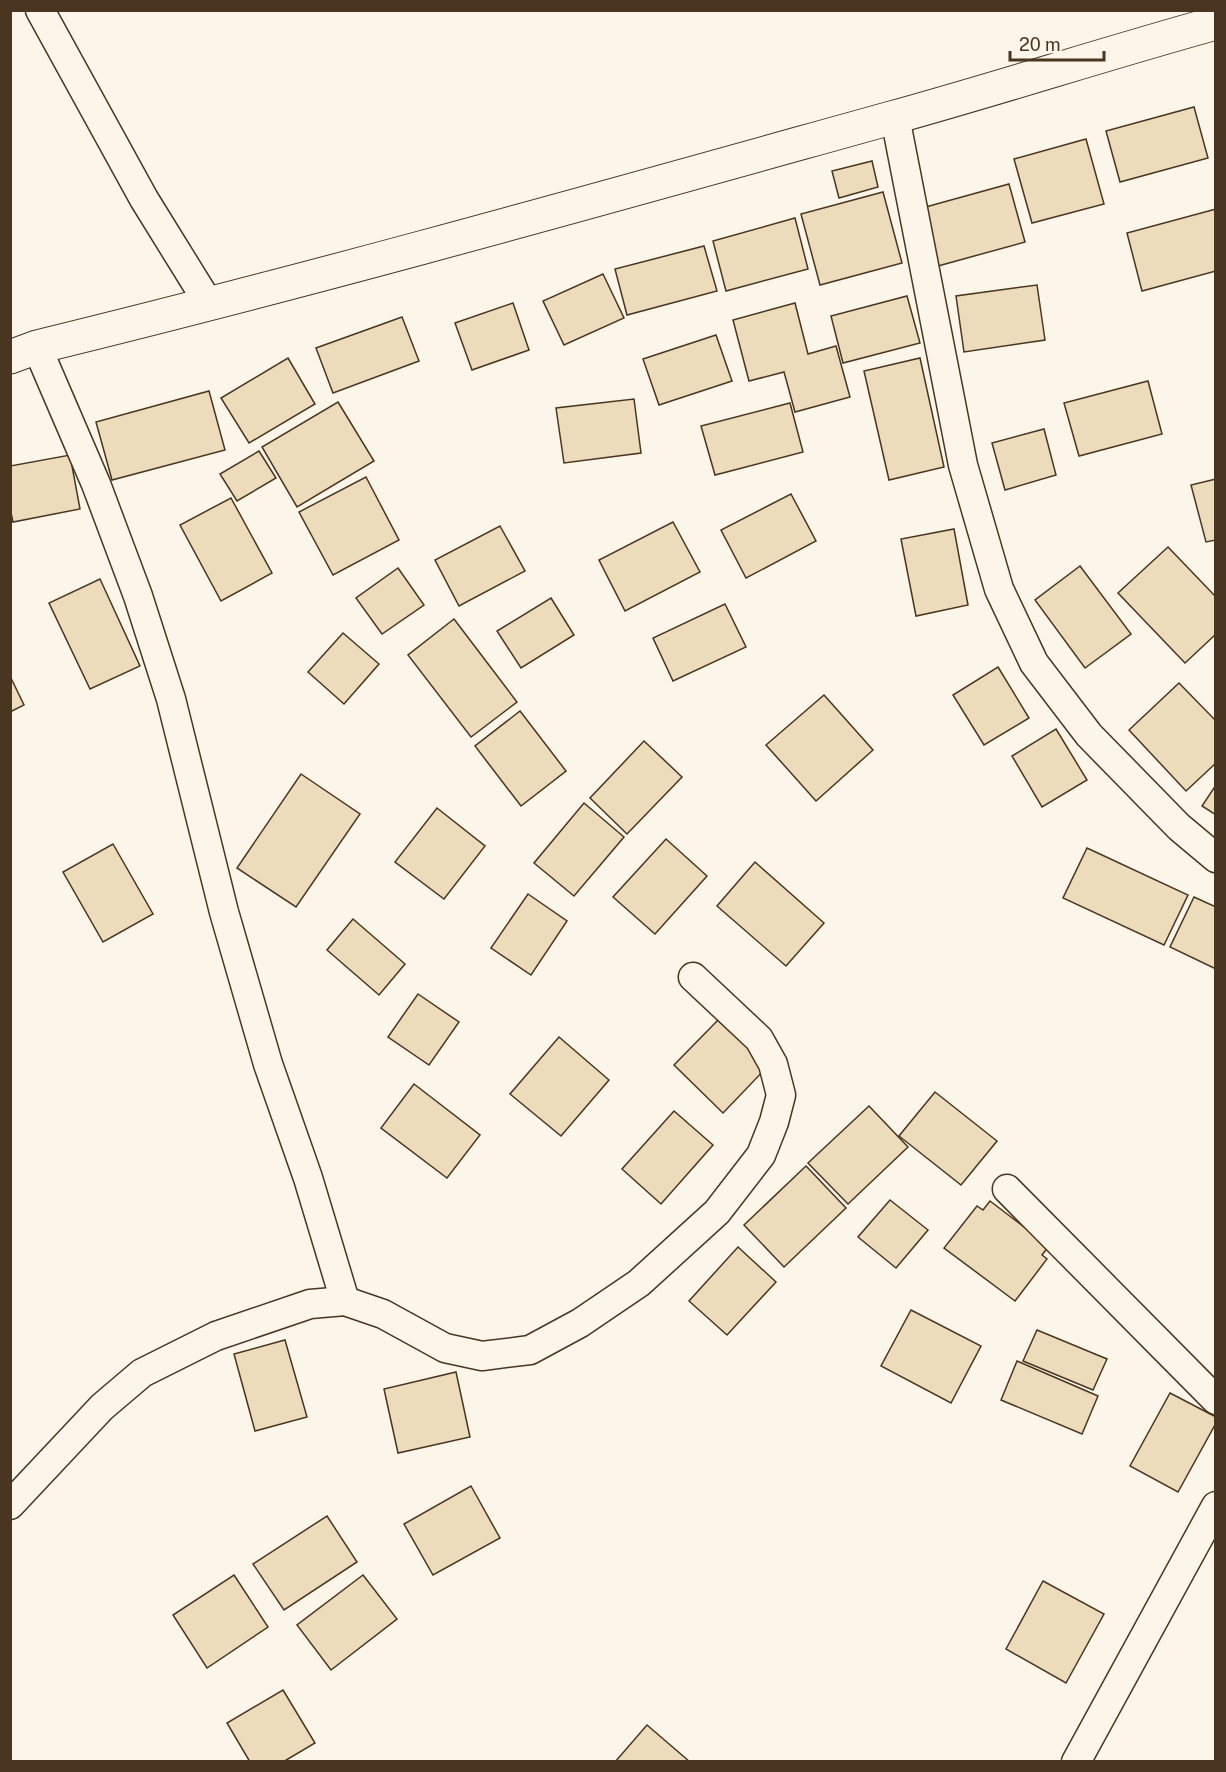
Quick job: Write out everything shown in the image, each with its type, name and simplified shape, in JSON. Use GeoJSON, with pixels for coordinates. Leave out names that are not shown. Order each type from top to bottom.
{"type":"FeatureCollection","features":[{"type":"Feature","properties":{"kind":"main road"},"geometry":{"type":"LineString","coordinates":[[24,352],[388,258],[895,117],[1105,53],[1215,23]]}},
{"type":"Feature","properties":{"kind":"street"},"geometry":{"type":"LineString","coordinates":[[40,10],[144,199],[209,304]]}},
{"type":"Feature","properties":{"kind":"street"},"geometry":{"type":"LineString","coordinates":[[895,117],[963,465],[999,589],[1034,663],[1089,735],[1179,827],[1215,858]]}},
{"type":"Feature","properties":{"kind":"street"},"geometry":{"type":"LineString","coordinates":[[24,352],[96,484],[138,596],[171,699],[224,912],[268,1064],[308,1178],[345,1300]]}},
{"type":"Feature","properties":{"kind":"street"},"geometry":{"type":"LineString","coordinates":[[10,1505],[102,1407],[142,1372],[216,1336],[310,1304],[345,1300],[382,1314],[445,1348],[482,1356],[530,1350],[580,1323],[639,1283],[717,1212],[760,1155],[774,1122],[781,1095],[773,1064],[759,1039],[693,977]]}},
{"type":"Feature","properties":{"kind":"street"},"geometry":{"type":"LineString","coordinates":[[1006,1188],[1215,1400]]}},
{"type":"Feature","properties":{"kind":"street"},"geometry":{"type":"LineString","coordinates":[[1076,1761],[1215,1506]]}},
{"type":"Feature","properties":{"kind":"building"},"geometry":{"type":"Polygon","coordinates":[[[1194,107],[1208,158],[1120,182],[1106,131],[1194,107]]]}},
{"type":"Feature","properties":{"kind":"building"},"geometry":{"type":"Polygon","coordinates":[[[1086,139],[1104,204],[1032,223],[1014,159],[1086,139]]]}},
{"type":"Feature","properties":{"kind":"building"},"geometry":{"type":"Polygon","coordinates":[[[872,161],[878,187],[839,198],[832,171],[872,161]]]}},
{"type":"Feature","properties":{"kind":"building"},"geometry":{"type":"Polygon","coordinates":[[[1009,184],[1025,242],[938,266],[922,208],[1009,184]]]}},
{"type":"Feature","properties":{"kind":"building"},"geometry":{"type":"Polygon","coordinates":[[[883,192],[902,263],[820,285],[801,214],[883,192]]]}},
{"type":"Feature","properties":{"kind":"building"},"geometry":{"type":"Polygon","coordinates":[[[1216,209],[1216,271],[1142,291],[1127,233],[1216,209]]]}},
{"type":"Feature","properties":{"kind":"building"},"geometry":{"type":"Polygon","coordinates":[[[795,218],[808,269],[726,291],[713,241],[795,218]]]}},
{"type":"Feature","properties":{"kind":"building"},"geometry":{"type":"Polygon","coordinates":[[[704,246],[717,291],[627,315],[615,269],[704,246]]]}},
{"type":"Feature","properties":{"kind":"building"},"geometry":{"type":"Polygon","coordinates":[[[603,274],[624,318],[564,345],[543,301],[603,274]]]}},
{"type":"Feature","properties":{"kind":"building"},"geometry":{"type":"Polygon","coordinates":[[[1037,285],[1045,340],[964,352],[956,296],[1037,285]]]}},
{"type":"Feature","properties":{"kind":"building"},"geometry":{"type":"Polygon","coordinates":[[[907,296],[920,343],[843,363],[831,316],[907,296]]]}},
{"type":"Feature","properties":{"kind":"building"},"geometry":{"type":"Polygon","coordinates":[[[513,303],[529,350],[472,370],[455,323],[513,303]]]}},
{"type":"Feature","properties":{"kind":"building"},"geometry":{"type":"Polygon","coordinates":[[[795,303],[808,354],[836,346],[850,397],[795,412],[784,372],[749,381],[733,320],[795,303]]]}},
{"type":"Feature","properties":{"kind":"building"},"geometry":{"type":"Polygon","coordinates":[[[402,317],[419,361],[333,393],[316,348],[402,317]]]}},
{"type":"Feature","properties":{"kind":"building"},"geometry":{"type":"Polygon","coordinates":[[[716,335],[732,381],[659,405],[643,359],[716,335]]]}},
{"type":"Feature","properties":{"kind":"building"},"geometry":{"type":"Polygon","coordinates":[[[288,358],[315,404],[249,443],[221,398],[288,358]]]}},
{"type":"Feature","properties":{"kind":"building"},"geometry":{"type":"Polygon","coordinates":[[[920,358],[944,467],[889,480],[864,371],[920,358]]]}},
{"type":"Feature","properties":{"kind":"building"},"geometry":{"type":"Polygon","coordinates":[[[1148,381],[1162,434],[1079,456],[1064,403],[1148,381]]]}},
{"type":"Feature","properties":{"kind":"building"},"geometry":{"type":"Polygon","coordinates":[[[209,391],[225,450],[112,480],[96,422],[209,391]]]}},
{"type":"Feature","properties":{"kind":"building"},"geometry":{"type":"Polygon","coordinates":[[[634,399],[641,453],[564,463],[556,408],[634,399]]]}},
{"type":"Feature","properties":{"kind":"building"},"geometry":{"type":"Polygon","coordinates":[[[338,402],[374,461],[297,507],[262,447],[338,402]]]}},
{"type":"Feature","properties":{"kind":"building"},"geometry":{"type":"Polygon","coordinates":[[[790,403],[803,452],[715,475],[701,426],[790,403]]]}},
{"type":"Feature","properties":{"kind":"building"},"geometry":{"type":"Polygon","coordinates":[[[1044,429],[1056,475],[1005,490],[992,443],[1044,429]]]}},
{"type":"Feature","properties":{"kind":"building"},"geometry":{"type":"Polygon","coordinates":[[[259,451],[276,478],[237,501],[220,474],[259,451]]]}},
{"type":"Feature","properties":{"kind":"building"},"geometry":{"type":"Polygon","coordinates":[[[70,455],[80,509],[13,522],[10,508],[10,466],[70,455]]]}},
{"type":"Feature","properties":{"kind":"building"},"geometry":{"type":"Polygon","coordinates":[[[366,477],[399,540],[333,575],[299,512],[366,477]]]}},
{"type":"Feature","properties":{"kind":"building"},"geometry":{"type":"Polygon","coordinates":[[[1216,479],[1216,540],[1206,542],[1191,485],[1216,479]]]}},
{"type":"Feature","properties":{"kind":"building"},"geometry":{"type":"Polygon","coordinates":[[[791,494],[816,541],[746,578],[721,530],[791,494]]]}},
{"type":"Feature","properties":{"kind":"building"},"geometry":{"type":"Polygon","coordinates":[[[231,498],[272,573],[221,601],[180,525],[231,498]]]}},
{"type":"Feature","properties":{"kind":"building"},"geometry":{"type":"Polygon","coordinates":[[[673,522],[700,572],[625,611],[599,560],[673,522]]]}},
{"type":"Feature","properties":{"kind":"building"},"geometry":{"type":"Polygon","coordinates":[[[500,526],[525,571],[459,606],[435,560],[500,526]]]}},
{"type":"Feature","properties":{"kind":"building"},"geometry":{"type":"Polygon","coordinates":[[[954,529],[968,605],[916,616],[901,539],[954,529]]]}},
{"type":"Feature","properties":{"kind":"building"},"geometry":{"type":"Polygon","coordinates":[[[1168,547],[1216,597],[1216,634],[1185,663],[1118,593],[1168,547]]]}},
{"type":"Feature","properties":{"kind":"building"},"geometry":{"type":"Polygon","coordinates":[[[1080,566],[1131,634],[1085,668],[1035,600],[1080,566]]]}},
{"type":"Feature","properties":{"kind":"building"},"geometry":{"type":"Polygon","coordinates":[[[398,568],[424,605],[382,634],[356,598],[398,568]]]}},
{"type":"Feature","properties":{"kind":"building"},"geometry":{"type":"Polygon","coordinates":[[[100,579],[140,666],[90,689],[49,603],[100,579]]]}},
{"type":"Feature","properties":{"kind":"building"},"geometry":{"type":"Polygon","coordinates":[[[551,598],[574,635],[521,668],[497,631],[551,598]]]}},
{"type":"Feature","properties":{"kind":"building"},"geometry":{"type":"Polygon","coordinates":[[[725,604],[746,647],[673,681],[653,638],[725,604]]]}},
{"type":"Feature","properties":{"kind":"building"},"geometry":{"type":"Polygon","coordinates":[[[454,619],[517,702],[471,737],[408,655],[454,619]]]}},
{"type":"Feature","properties":{"kind":"building"},"geometry":{"type":"Polygon","coordinates":[[[343,633],[379,664],[344,704],[308,672],[343,633]]]}},
{"type":"Feature","properties":{"kind":"building"},"geometry":{"type":"Polygon","coordinates":[[[998,667],[1029,718],[984,745],[953,695],[998,667]]]}},
{"type":"Feature","properties":{"kind":"building"},"geometry":{"type":"Polygon","coordinates":[[[10,676],[24,705],[10,712],[10,676]]]}},
{"type":"Feature","properties":{"kind":"building"},"geometry":{"type":"Polygon","coordinates":[[[1179,683],[1216,721],[1216,763],[1186,791],[1129,730],[1179,683]]]}},
{"type":"Feature","properties":{"kind":"building"},"geometry":{"type":"Polygon","coordinates":[[[824,695],[873,750],[816,801],[766,745],[824,695]]]}},
{"type":"Feature","properties":{"kind":"building"},"geometry":{"type":"Polygon","coordinates":[[[520,711],[566,771],[521,806],[475,746],[520,711]]]}},
{"type":"Feature","properties":{"kind":"building"},"geometry":{"type":"Polygon","coordinates":[[[1056,729],[1087,780],[1042,807],[1012,756],[1056,729]]]}},
{"type":"Feature","properties":{"kind":"building"},"geometry":{"type":"Polygon","coordinates":[[[644,741],[682,777],[627,834],[590,798],[644,741]]]}},
{"type":"Feature","properties":{"kind":"building"},"geometry":{"type":"Polygon","coordinates":[[[301,774],[360,814],[296,907],[237,868],[301,774]]]}},
{"type":"Feature","properties":{"kind":"building"},"geometry":{"type":"Polygon","coordinates":[[[1216,785],[1216,815],[1202,806],[1216,785]]]}},
{"type":"Feature","properties":{"kind":"building"},"geometry":{"type":"Polygon","coordinates":[[[584,803],[624,837],[574,896],[534,863],[584,803]]]}},
{"type":"Feature","properties":{"kind":"building"},"geometry":{"type":"Polygon","coordinates":[[[437,808],[485,846],[444,899],[395,862],[437,808]]]}},
{"type":"Feature","properties":{"kind":"building"},"geometry":{"type":"Polygon","coordinates":[[[666,839],[707,876],[655,934],[613,897],[666,839]]]}},
{"type":"Feature","properties":{"kind":"building"},"geometry":{"type":"Polygon","coordinates":[[[113,844],[153,914],[103,942],[63,872],[113,844]]]}},
{"type":"Feature","properties":{"kind":"building"},"geometry":{"type":"Polygon","coordinates":[[[1087,848],[1188,895],[1164,945],[1063,898],[1087,848]]]}},
{"type":"Feature","properties":{"kind":"building"},"geometry":{"type":"Polygon","coordinates":[[[755,862],[824,923],[786,966],[717,906],[755,862]]]}},
{"type":"Feature","properties":{"kind":"building"},"geometry":{"type":"Polygon","coordinates":[[[528,894],[567,921],[531,975],[491,948],[528,894]]]}},
{"type":"Feature","properties":{"kind":"building"},"geometry":{"type":"Polygon","coordinates":[[[1194,897],[1216,907],[1216,969],[1170,947],[1194,897]]]}},
{"type":"Feature","properties":{"kind":"building"},"geometry":{"type":"Polygon","coordinates":[[[353,919],[405,964],[379,995],[327,950],[353,919]]]}},
{"type":"Feature","properties":{"kind":"building"},"geometry":{"type":"Polygon","coordinates":[[[418,994],[459,1022],[429,1065],[388,1037],[418,994]]]}},
{"type":"Feature","properties":{"kind":"building"},"geometry":{"type":"Polygon","coordinates":[[[720,1018],[769,1065],[723,1113],[674,1065],[720,1018]]]}},
{"type":"Feature","properties":{"kind":"building"},"geometry":{"type":"Polygon","coordinates":[[[559,1037],[609,1080],[561,1136],[510,1094],[559,1037]]]}},
{"type":"Feature","properties":{"kind":"building"},"geometry":{"type":"Polygon","coordinates":[[[414,1084],[480,1135],[447,1178],[381,1128],[414,1084]]]}},
{"type":"Feature","properties":{"kind":"building"},"geometry":{"type":"Polygon","coordinates":[[[935,1092],[997,1141],[961,1185],[899,1136],[935,1092]]]}},
{"type":"Feature","properties":{"kind":"building"},"geometry":{"type":"Polygon","coordinates":[[[869,1106],[908,1147],[848,1204],[808,1163],[869,1106]]]}},
{"type":"Feature","properties":{"kind":"building"},"geometry":{"type":"Polygon","coordinates":[[[674,1111],[713,1145],[661,1204],[622,1169],[674,1111]]]}},
{"type":"Feature","properties":{"kind":"building"},"geometry":{"type":"Polygon","coordinates":[[[806,1166],[846,1208],[784,1267],[744,1225],[806,1166]]]}},
{"type":"Feature","properties":{"kind":"building"},"geometry":{"type":"Polygon","coordinates":[[[890,1200],[928,1230],[896,1268],[858,1237],[890,1200]]]}},
{"type":"Feature","properties":{"kind":"building"},"geometry":{"type":"Polygon","coordinates":[[[990,1201],[1049,1246],[1042,1255],[1047,1259],[1015,1301],[944,1248],[977,1206],[983,1210],[990,1201]]]}},
{"type":"Feature","properties":{"kind":"building"},"geometry":{"type":"Polygon","coordinates":[[[738,1247],[776,1282],[727,1335],[689,1301],[738,1247]]]}},
{"type":"Feature","properties":{"kind":"building"},"geometry":{"type":"Polygon","coordinates":[[[911,1310],[981,1346],[951,1403],[881,1366],[911,1310]]]}},
{"type":"Feature","properties":{"kind":"building"},"geometry":{"type":"Polygon","coordinates":[[[1037,1330],[1107,1359],[1093,1390],[1023,1361],[1037,1330]]]}},
{"type":"Feature","properties":{"kind":"building"},"geometry":{"type":"Polygon","coordinates":[[[285,1340],[307,1417],[255,1431],[234,1354],[285,1340]]]}},
{"type":"Feature","properties":{"kind":"building"},"geometry":{"type":"Polygon","coordinates":[[[1017,1361],[1098,1396],[1082,1434],[1001,1400],[1017,1361]]]}},
{"type":"Feature","properties":{"kind":"building"},"geometry":{"type":"Polygon","coordinates":[[[456,1372],[470,1437],[398,1453],[384,1389],[456,1372]]]}},
{"type":"Feature","properties":{"kind":"building"},"geometry":{"type":"Polygon","coordinates":[[[1170,1393],[1216,1417],[1216,1423],[1178,1492],[1130,1466],[1170,1393]]]}},
{"type":"Feature","properties":{"kind":"building"},"geometry":{"type":"Polygon","coordinates":[[[471,1486],[500,1538],[433,1575],[404,1524],[471,1486]]]}},
{"type":"Feature","properties":{"kind":"building"},"geometry":{"type":"Polygon","coordinates":[[[327,1516],[357,1562],[284,1610],[253,1564],[327,1516]]]}},
{"type":"Feature","properties":{"kind":"building"},"geometry":{"type":"Polygon","coordinates":[[[234,1575],[268,1627],[207,1668],[173,1615],[234,1575]]]}},
{"type":"Feature","properties":{"kind":"building"},"geometry":{"type":"Polygon","coordinates":[[[363,1575],[397,1619],[331,1670],[297,1625],[363,1575]]]}},
{"type":"Feature","properties":{"kind":"building"},"geometry":{"type":"Polygon","coordinates":[[[1043,1581],[1104,1614],[1066,1683],[1006,1649],[1043,1581]]]}},
{"type":"Feature","properties":{"kind":"building"},"geometry":{"type":"Polygon","coordinates":[[[283,1690],[315,1743],[283,1762],[250,1762],[227,1723],[283,1690]]]}},
{"type":"Feature","properties":{"kind":"building"},"geometry":{"type":"Polygon","coordinates":[[[647,1725],[690,1762],[615,1762],[647,1725]]]}}]}
